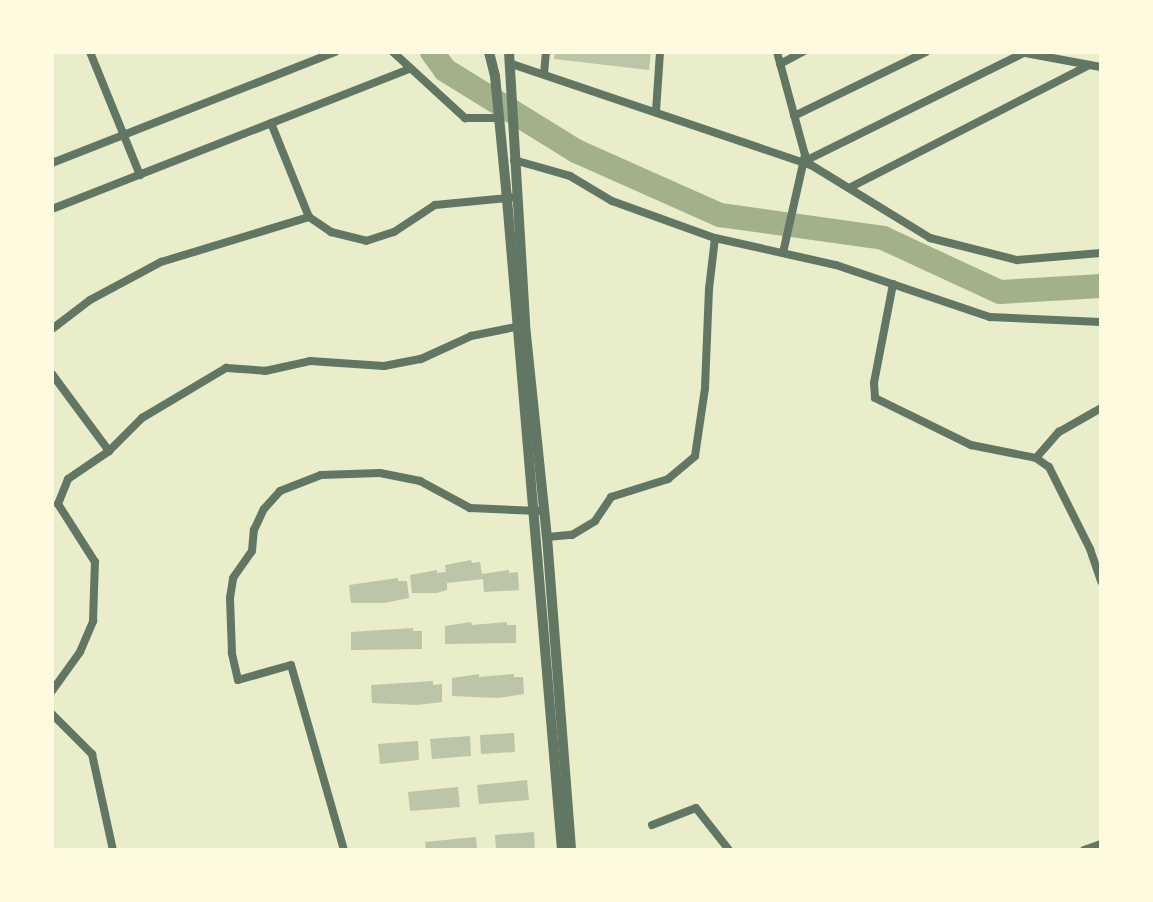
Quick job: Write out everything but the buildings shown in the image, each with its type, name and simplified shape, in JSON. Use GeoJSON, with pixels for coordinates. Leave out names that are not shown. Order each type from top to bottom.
{"type":"FeatureCollection","features":[{"type":"Feature","properties":{"kind":"street"},"geometry":{"type":"LineString","coordinates":[[90,52],[140,175]]}},
{"type":"Feature","properties":{"kind":"street"},"geometry":{"type":"LineString","coordinates":[[52,163],[335,52]]}},
{"type":"Feature","properties":{"kind":"street"},"geometry":{"type":"LineString","coordinates":[[393,52],[465,118],[499,118]]}},
{"type":"Feature","properties":{"kind":"street"},"geometry":{"type":"LineString","coordinates":[[489,52],[511,198],[538,511],[562,850]]}},
{"type":"Feature","properties":{"kind":"street"},"geometry":{"type":"LineString","coordinates":[[544,74],[546,52]]}},
{"type":"Feature","properties":{"kind":"street"},"geometry":{"type":"LineString","coordinates":[[656,111],[660,52]]}},
{"type":"Feature","properties":{"kind":"street"},"geometry":{"type":"LineString","coordinates":[[777,52],[805,155],[783,253]]}},
{"type":"Feature","properties":{"kind":"street"},"geometry":{"type":"LineString","coordinates":[[780,64],[803,52]]}},
{"type":"Feature","properties":{"kind":"street"},"geometry":{"type":"LineString","coordinates":[[794,116],[926,52]]}},
{"type":"Feature","properties":{"kind":"street"},"geometry":{"type":"LineString","coordinates":[[803,162],[1022,52],[1101,67]]}},
{"type":"Feature","properties":{"kind":"street"},"geometry":{"type":"LineString","coordinates":[[511,198],[514,160],[509,57],[544,74],[803,162],[930,238],[1017,260],[1101,253]]}},
{"type":"Feature","properties":{"kind":"street"},"geometry":{"type":"LineString","coordinates":[[849,188],[1089,65]]}},
{"type":"Feature","properties":{"kind":"street"},"geometry":{"type":"LineString","coordinates":[[52,209],[410,69]]}},
{"type":"Feature","properties":{"kind":"street"},"geometry":{"type":"LineString","coordinates":[[271,123],[309,217],[331,232],[366,241],[394,232],[435,205],[511,198]]}},
{"type":"Feature","properties":{"kind":"street"},"geometry":{"type":"LineString","coordinates":[[514,160],[570,176],[612,201],[715,238],[836,265],[990,317],[1101,322]]}},
{"type":"Feature","properties":{"kind":"street"},"geometry":{"type":"LineString","coordinates":[[52,329],[90,300],[161,262],[309,217]]}},
{"type":"Feature","properties":{"kind":"street"},"geometry":{"type":"LineString","coordinates":[[547,537],[572,535],[595,521],[611,497],[668,479],[695,456],[705,388],[709,289],[715,238]]}},
{"type":"Feature","properties":{"kind":"street"},"geometry":{"type":"LineString","coordinates":[[893,284],[874,383],[875,398],[971,445],[1036,458],[1049,467],[1101,581]]}},
{"type":"Feature","properties":{"kind":"street"},"geometry":{"type":"LineString","coordinates":[[52,691],[80,652],[93,621],[95,562],[58,504],[68,479],[109,451],[142,418],[226,368],[265,371],[310,361],[384,366],[421,359],[471,336],[521,326]]}},
{"type":"Feature","properties":{"kind":"street"},"geometry":{"type":"LineString","coordinates":[[52,374],[109,451]]}},
{"type":"Feature","properties":{"kind":"street"},"geometry":{"type":"LineString","coordinates":[[1036,458],[1059,432],[1101,408]]}},
{"type":"Feature","properties":{"kind":"street"},"geometry":{"type":"LineString","coordinates":[[344,850],[291,665],[238,680],[232,653],[230,598],[233,578],[252,551],[254,530],[264,509],[280,491],[321,475],[380,473],[420,481],[470,508],[538,511]]}},
{"type":"Feature","properties":{"kind":"street"},"geometry":{"type":"LineString","coordinates":[[538,511],[547,537],[571,850]]}},
{"type":"Feature","properties":{"kind":"street"},"geometry":{"type":"LineString","coordinates":[[52,714],[92,754],[113,850]]}},
{"type":"Feature","properties":{"kind":"street"},"geometry":{"type":"LineString","coordinates":[[652,825],[696,808],[729,850]]}},
{"type":"Feature","properties":{"kind":"street"},"geometry":{"type":"LineString","coordinates":[[1084,850],[1101,844]]}},
{"type":"Feature","properties":{"kind":"waterway"},"geometry":{"type":"LineString","coordinates":[[432,52],[445,70],[576,151],[720,215],[883,238],[1000,292],[1101,286]]}}]}
